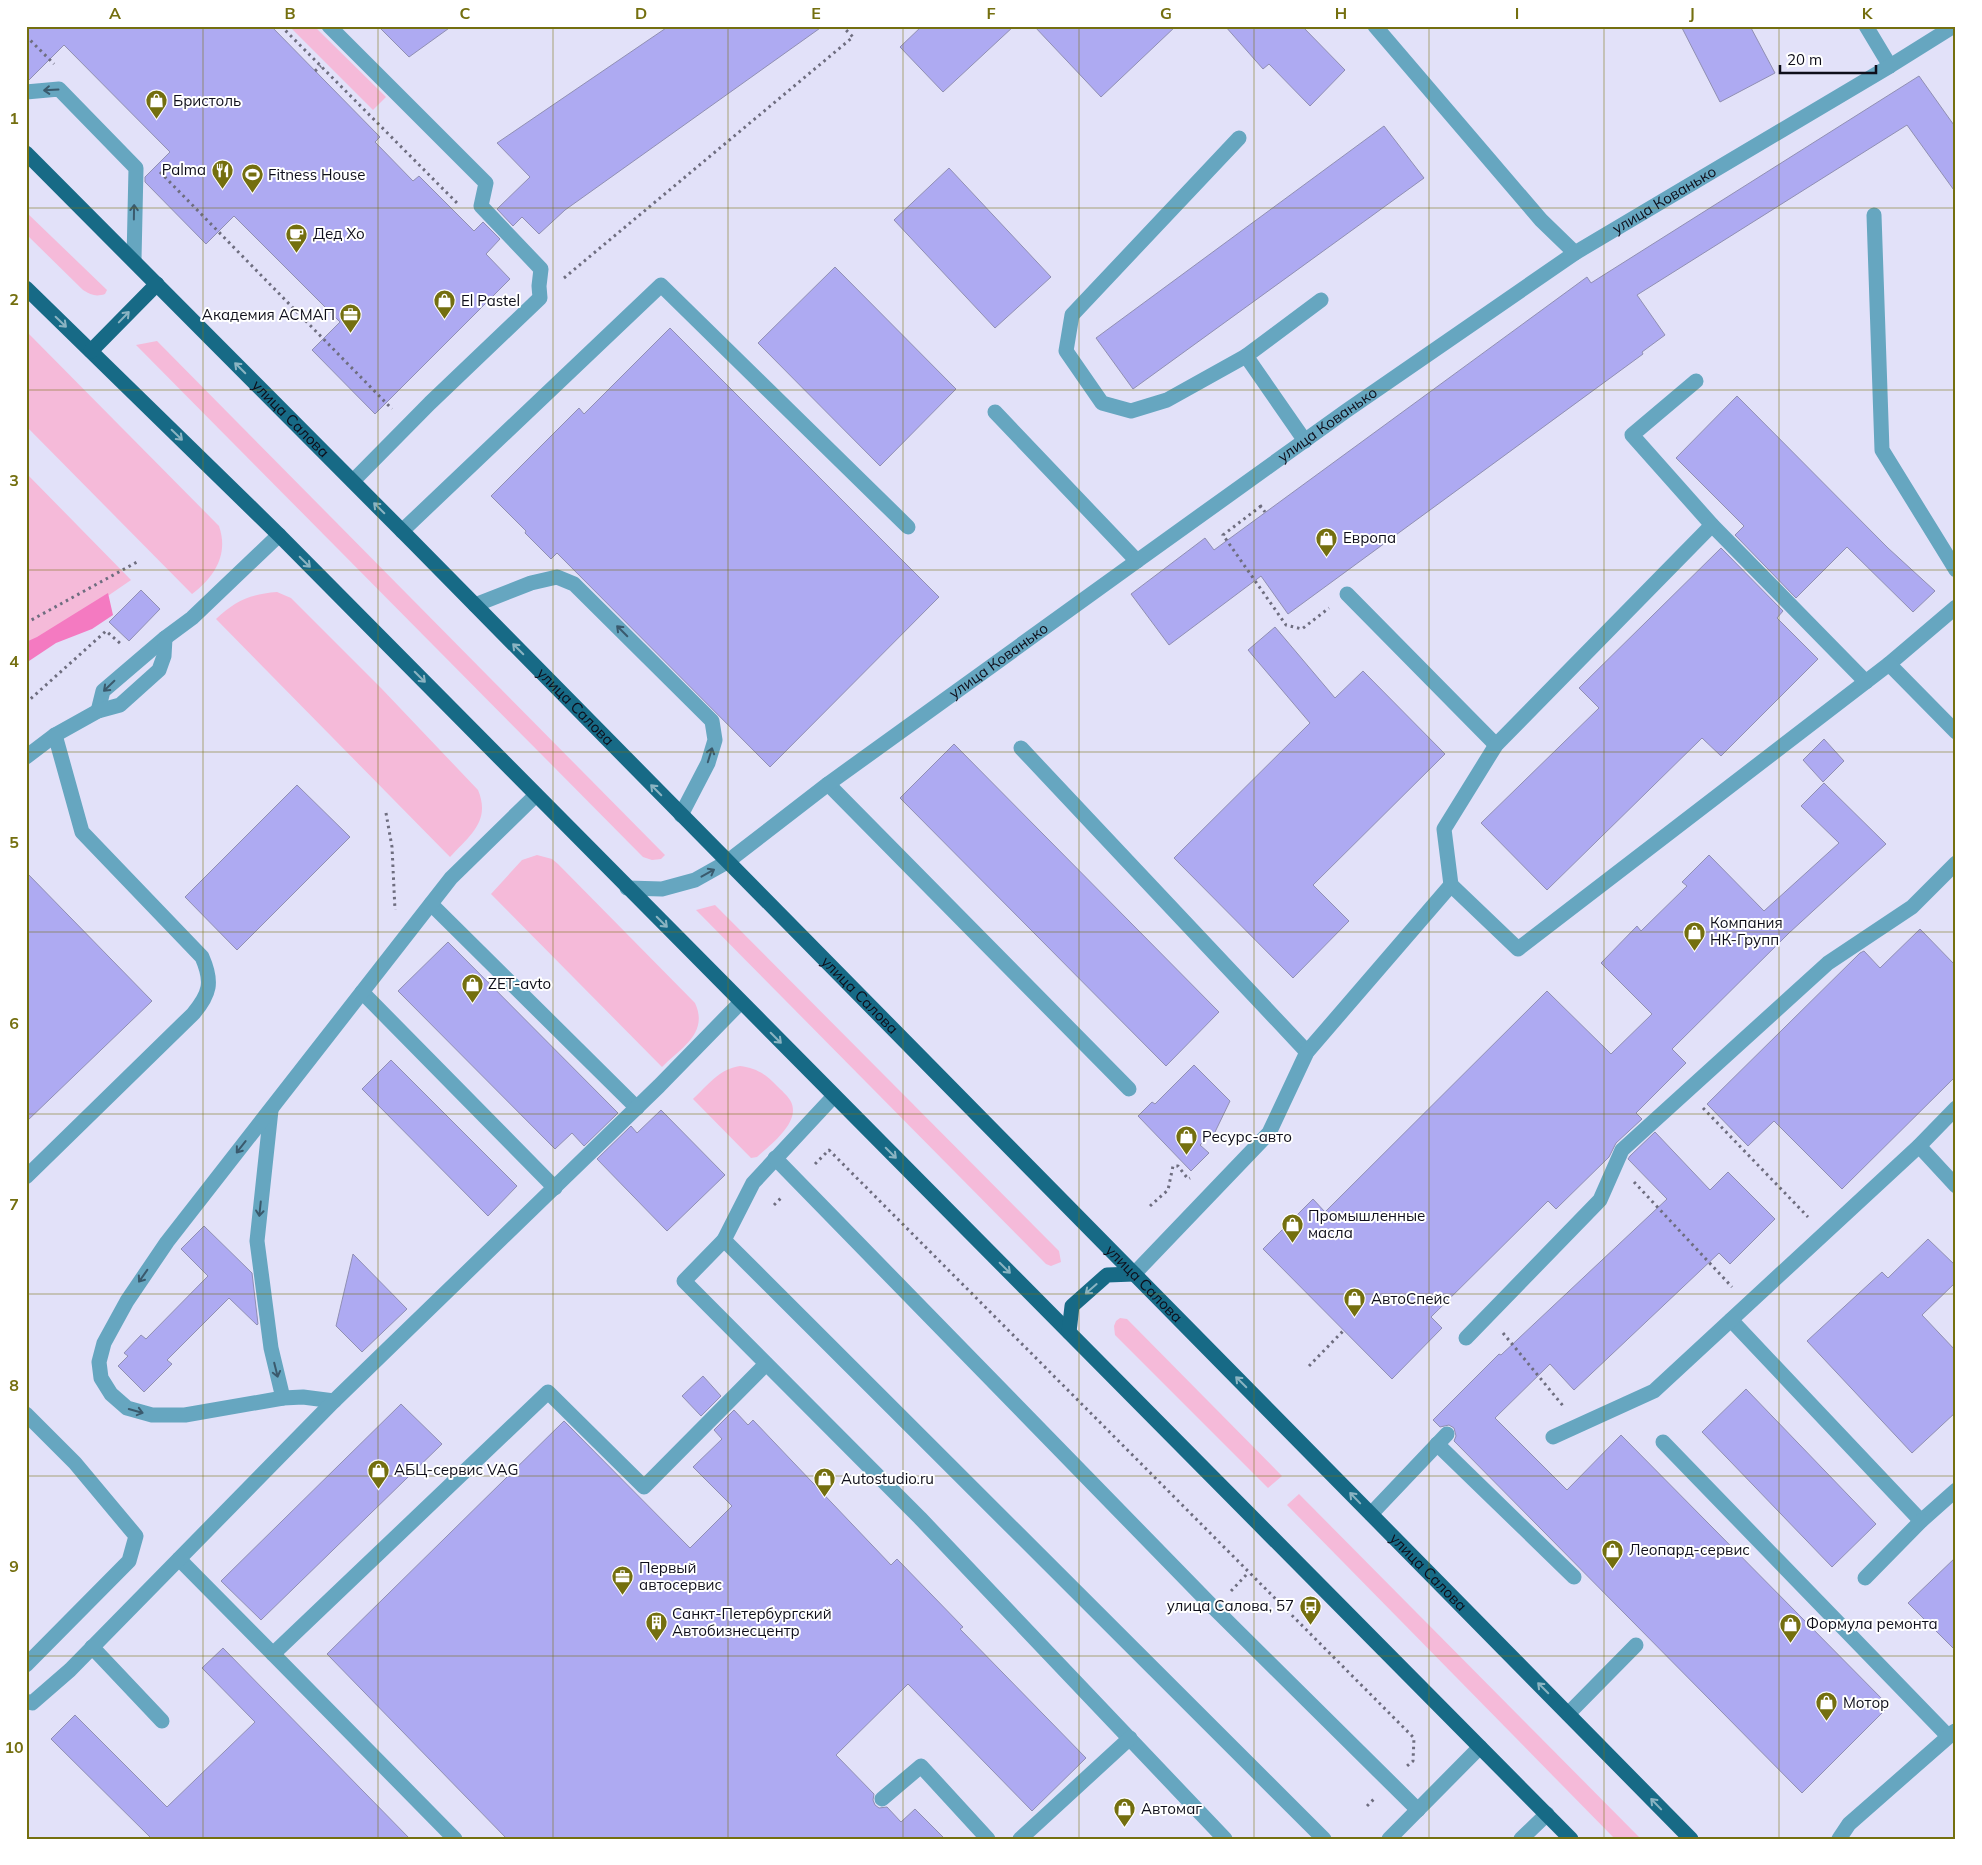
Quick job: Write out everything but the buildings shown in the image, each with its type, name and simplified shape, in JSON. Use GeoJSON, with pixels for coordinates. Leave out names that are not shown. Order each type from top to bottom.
{"type":"FeatureCollection","features":[{"type":"Feature","properties":{"kind":"main road","name":"улица Салова"},"geometry":{"type":"LineString","coordinates":[[26,153],[353,481],[1690,1839]]}},
{"type":"Feature","properties":{"kind":"main road"},"geometry":{"type":"LineString","coordinates":[[91,351],[156,284]]}},
{"type":"Feature","properties":{"kind":"main road"},"geometry":{"type":"LineString","coordinates":[[26,288],[279,536],[1571,1839]]}},
{"type":"Feature","properties":{"kind":"main road"},"geometry":{"type":"LineString","coordinates":[[1068,1332],[1072,1306],[1107,1275],[1134,1274]]}},
{"type":"Feature","properties":{"kind":"street"},"geometry":{"type":"LineString","coordinates":[[329,26],[486,183],[480,206],[541,269],[540,298],[408,425],[353,481]]}},
{"type":"Feature","properties":{"kind":"street"},"geometry":{"type":"LineString","coordinates":[[1375,26],[1541,220],[1575,253]]}},
{"type":"Feature","properties":{"kind":"street"},"geometry":{"type":"LineString","coordinates":[[1866,26],[1890,66]]}},
{"type":"Feature","properties":{"kind":"street","name":"улица Кованько"},"geometry":{"type":"LineString","coordinates":[[627,888],[662,889],[695,880],[728,862],[828,784],[1137,561],[1305,441],[1575,253],[1954,26]]}},
{"type":"Feature","properties":{"kind":"street"},"geometry":{"type":"LineString","coordinates":[[26,92],[59,89],[136,168],[134,260]]}},
{"type":"Feature","properties":{"kind":"street"},"geometry":{"type":"LineString","coordinates":[[1239,138],[1072,314],[1066,351],[1102,403],[1131,411],[1168,400],[1246,356],[1321,300]]}},
{"type":"Feature","properties":{"kind":"street"},"geometry":{"type":"LineString","coordinates":[[1874,215],[1882,450],[1956,570]]}},
{"type":"Feature","properties":{"kind":"street"},"geometry":{"type":"LineString","coordinates":[[402,531],[661,285],[908,527]]}},
{"type":"Feature","properties":{"kind":"street"},"geometry":{"type":"LineString","coordinates":[[1246,356],[1305,441]]}},
{"type":"Feature","properties":{"kind":"street"},"geometry":{"type":"LineString","coordinates":[[1696,381],[1632,435],[1712,525],[1866,682]]}},
{"type":"Feature","properties":{"kind":"street"},"geometry":{"type":"LineString","coordinates":[[995,412],[1137,561]]}},
{"type":"Feature","properties":{"kind":"street"},"geometry":{"type":"LineString","coordinates":[[1712,525],[1496,745],[1444,829],[1451,885],[1518,949],[1866,682],[1956,607]]}},
{"type":"Feature","properties":{"kind":"street"},"geometry":{"type":"LineString","coordinates":[[98,710],[103,691],[164,638],[192,618],[279,536]]}},
{"type":"Feature","properties":{"kind":"street"},"geometry":{"type":"LineString","coordinates":[[475,605],[532,583],[557,577],[574,584],[712,721],[715,740],[708,763],[681,815]]}},
{"type":"Feature","properties":{"kind":"street"},"geometry":{"type":"LineString","coordinates":[[1347,594],[1496,745]]}},
{"type":"Feature","properties":{"kind":"street"},"geometry":{"type":"LineString","coordinates":[[26,757],[55,735],[98,710],[120,705],[159,670],[164,656],[164,638]]}},
{"type":"Feature","properties":{"kind":"street"},"geometry":{"type":"LineString","coordinates":[[1889,664],[1956,732]]}},
{"type":"Feature","properties":{"kind":"street"},"geometry":{"type":"LineString","coordinates":[[26,1176],[193,1014],[203,1002],[209,987],[208,971],[202,957],[82,832],[55,735]]}},
{"type":"Feature","properties":{"kind":"street"},"geometry":{"type":"LineString","coordinates":[[1021,748],[1308,1052]]}},
{"type":"Feature","properties":{"kind":"street"},"geometry":{"type":"LineString","coordinates":[[828,784],[1129,1089]]}},
{"type":"Feature","properties":{"kind":"street"},"geometry":{"type":"LineString","coordinates":[[334,1401],[303,1397],[283,1398],[184,1415],[152,1415],[127,1408],[111,1394],[101,1378],[99,1362],[104,1343],[126,1301],[167,1242],[451,878],[536,795]]}},
{"type":"Feature","properties":{"kind":"street"},"geometry":{"type":"LineString","coordinates":[[1466,1338],[1600,1200],[1622,1150],[1828,963],[1912,907],[1956,863]]}},
{"type":"Feature","properties":{"kind":"street"},"geometry":{"type":"LineString","coordinates":[[1134,1274],[1269,1133],[1308,1052],[1451,885]]}},
{"type":"Feature","properties":{"kind":"street"},"geometry":{"type":"LineString","coordinates":[[431,904],[636,1108]]}},
{"type":"Feature","properties":{"kind":"street"},"geometry":{"type":"LineString","coordinates":[[362,992],[554,1188]]}},
{"type":"Feature","properties":{"kind":"street"},"geometry":{"type":"LineString","coordinates":[[26,1701],[32,1703],[92,1647],[334,1401],[636,1108],[741,1002]]}},
{"type":"Feature","properties":{"kind":"street"},"geometry":{"type":"LineString","coordinates":[[834,1096],[752,1183],[724,1240],[684,1281],[920,1518],[1225,1839]]}},
{"type":"Feature","properties":{"kind":"street"},"geometry":{"type":"LineString","coordinates":[[271,1108],[257,1241],[271,1348],[283,1398]]}},
{"type":"Feature","properties":{"kind":"street"},"geometry":{"type":"LineString","coordinates":[[1553,1437],[1654,1391],[1919,1146],[1956,1108]]}},
{"type":"Feature","properties":{"kind":"street"},"geometry":{"type":"LineString","coordinates":[[1919,1146],[1956,1186]]}},
{"type":"Feature","properties":{"kind":"street"},"geometry":{"type":"LineString","coordinates":[[775,1158],[1214,1608],[1418,1810]]}},
{"type":"Feature","properties":{"kind":"street"},"geometry":{"type":"LineString","coordinates":[[724,1240],[1324,1839]]}},
{"type":"Feature","properties":{"kind":"street"},"geometry":{"type":"LineString","coordinates":[[1730,1320],[1921,1521]]}},
{"type":"Feature","properties":{"kind":"street"},"geometry":{"type":"LineString","coordinates":[[273,1654],[548,1392],[644,1487],[766,1364]]}},
{"type":"Feature","properties":{"kind":"street"},"geometry":{"type":"LineString","coordinates":[[26,1414],[75,1462],[136,1536],[129,1561],[26,1665]]}},
{"type":"Feature","properties":{"kind":"street"},"geometry":{"type":"LineString","coordinates":[[1370,1514],[1442,1439],[1574,1577]]}},
{"type":"Feature","properties":{"kind":"street"},"geometry":{"type":"LineString","coordinates":[[1663,1442],[1952,1733],[1849,1824],[1839,1839]]}},
{"type":"Feature","properties":{"kind":"street"},"geometry":{"type":"LineString","coordinates":[[1865,1578],[1921,1521],[1956,1490]]}},
{"type":"Feature","properties":{"kind":"street"},"geometry":{"type":"LineString","coordinates":[[179,1558],[455,1839]]}},
{"type":"Feature","properties":{"kind":"street"},"geometry":{"type":"LineString","coordinates":[[1568,1714],[1636,1645]]}},
{"type":"Feature","properties":{"kind":"street"},"geometry":{"type":"LineString","coordinates":[[92,1647],[162,1721]]}},
{"type":"Feature","properties":{"kind":"street"},"geometry":{"type":"LineString","coordinates":[[1020,1839],[1130,1738]]}},
{"type":"Feature","properties":{"kind":"street"},"geometry":{"type":"LineString","coordinates":[[1390,1839],[1480,1747]]}},
{"type":"Feature","properties":{"kind":"street"},"geometry":{"type":"LineString","coordinates":[[882,1800],[922,1766],[988,1839]]}},
{"type":"Feature","properties":{"kind":"street"},"geometry":{"type":"LineString","coordinates":[[1521,1839],[1547,1814]]}},
{"type":"Feature","properties":{"kind":"path"},"geometry":{"type":"LineString","coordinates":[[281,26],[460,206]]}},
{"type":"Feature","properties":{"kind":"path"},"geometry":{"type":"LineString","coordinates":[[540,298],[853,37],[842,26]]}},
{"type":"Feature","properties":{"kind":"path"},"geometry":{"type":"LineString","coordinates":[[26,36],[61,71]]}},
{"type":"Feature","properties":{"kind":"path"},"geometry":{"type":"LineString","coordinates":[[316,71],[321,66]]}},
{"type":"Feature","properties":{"kind":"path"},"geometry":{"type":"LineString","coordinates":[[158,170],[408,425]]}},
{"type":"Feature","properties":{"kind":"path"},"geometry":{"type":"LineString","coordinates":[[1261,506],[1223,535],[1286,625],[1302,629],[1347,594]]}},
{"type":"Feature","properties":{"kind":"path"},"geometry":{"type":"LineString","coordinates":[[26,623],[137,562]]}},
{"type":"Feature","properties":{"kind":"path"},"geometry":{"type":"LineString","coordinates":[[26,703],[106,631],[128,651]]}},
{"type":"Feature","properties":{"kind":"path"},"geometry":{"type":"LineString","coordinates":[[386,813],[392,847],[396,949]]}},
{"type":"Feature","properties":{"kind":"path"},"geometry":{"type":"LineString","coordinates":[[1687,1091],[1824,1234]]}},
{"type":"Feature","properties":{"kind":"path"},"geometry":{"type":"LineString","coordinates":[[774,1205],[829,1150],[1414,1738],[1413,1760],[1367,1806]]}},
{"type":"Feature","properties":{"kind":"path"},"geometry":{"type":"LineString","coordinates":[[1616,1164],[1747,1304]]}},
{"type":"Feature","properties":{"kind":"path"},"geometry":{"type":"LineString","coordinates":[[1150,1206],[1168,1190],[1173,1166],[1178,1166],[1188,1179],[1200,1170],[1217,1186]]}},
{"type":"Feature","properties":{"kind":"path"},"geometry":{"type":"LineString","coordinates":[[1488,1315],[1579,1425]]}},
{"type":"Feature","properties":{"kind":"path"},"geometry":{"type":"LineString","coordinates":[[1308,1366],[1344,1330]]}},
{"type":"Feature","properties":{"kind":"shaded area"},"geometry":{"type":"Polygon","coordinates":[[[289,26],[314,26],[386,97],[373,110],[289,26]]]}},
{"type":"Feature","properties":{"kind":"shaded area"},"geometry":{"type":"Polygon","coordinates":[[[26,212],[107,290],[105,294],[94,295],[83,290],[26,234],[26,212]]]}},
{"type":"Feature","properties":{"kind":"shaded area"},"geometry":{"type":"Polygon","coordinates":[[[26,331],[219,526],[222,537],[221,556],[213,573],[192,594],[26,426],[26,331]]]}},
{"type":"Feature","properties":{"kind":"shaded area"},"geometry":{"type":"Polygon","coordinates":[[[157,341],[665,855],[661,859],[652,860],[643,857],[136,345],[157,341]]]}},
{"type":"Feature","properties":{"kind":"shaded area"},"geometry":{"type":"Polygon","coordinates":[[[26,473],[131,580],[51,635],[26,657],[26,473]]]}},
{"type":"Feature","properties":{"kind":"shaded area"},"geometry":{"type":"Polygon","coordinates":[[[277,592],[291,598],[381,688],[478,790],[482,810],[480,819],[471,834],[450,857],[216,619],[230,607],[243,600],[277,592]]]}},
{"type":"Feature","properties":{"kind":"shaded area"},"geometry":{"type":"Polygon","coordinates":[[[108,593],[113,615],[92,629],[56,643],[26,663],[26,642],[108,593]]]}},
{"type":"Feature","properties":{"kind":"shaded area"},"geometry":{"type":"Polygon","coordinates":[[[537,855],[552,859],[558,864],[695,1003],[698,1014],[696,1031],[691,1039],[662,1067],[491,894],[522,860],[537,855]]]}},
{"type":"Feature","properties":{"kind":"shaded area"},"geometry":{"type":"Polygon","coordinates":[[[715,905],[1059,1251],[1061,1262],[1051,1266],[1046,1264],[696,910],[715,905]]]}},
{"type":"Feature","properties":{"kind":"shaded area"},"geometry":{"type":"Polygon","coordinates":[[[740,1066],[756,1070],[769,1078],[787,1096],[793,1108],[789,1124],[783,1132],[757,1157],[751,1158],[693,1099],[720,1074],[740,1066]]]}},
{"type":"Feature","properties":{"kind":"shaded area"},"geometry":{"type":"Polygon","coordinates":[[[1120,1318],[1127,1319],[1282,1476],[1268,1488],[1115,1335],[1114,1326],[1120,1318]]]}},
{"type":"Feature","properties":{"kind":"shaded area"},"geometry":{"type":"Polygon","coordinates":[[[1299,1494],[1641,1839],[1615,1839],[1287,1505],[1299,1494]]]}},
{"type":"Feature","properties":{"kind":"place","name":"Бристоль"},"geometry":{"type":"Point","coordinates":[157,120]}},
{"type":"Feature","properties":{"kind":"place","name":"Palma"},"geometry":{"type":"Point","coordinates":[222,189]}},
{"type":"Feature","properties":{"kind":"place","name":"Fitness House"},"geometry":{"type":"Point","coordinates":[252,194]}},
{"type":"Feature","properties":{"kind":"place","name":"Дед Хо"},"geometry":{"type":"Point","coordinates":[297,253]}},
{"type":"Feature","properties":{"kind":"place","name":"El Pastel"},"geometry":{"type":"Point","coordinates":[445,320]}},
{"type":"Feature","properties":{"kind":"place","name":"Академия АСМАП"},"geometry":{"type":"Point","coordinates":[351,334]}},
{"type":"Feature","properties":{"kind":"place","name":"Европа"},"geometry":{"type":"Point","coordinates":[1327,557]}},
{"type":"Feature","properties":{"kind":"place","name":"Компания НК-Групп"},"geometry":{"type":"Point","coordinates":[1694,951]}},
{"type":"Feature","properties":{"kind":"place","name":"ZET-avto"},"geometry":{"type":"Point","coordinates":[472,1003]}},
{"type":"Feature","properties":{"kind":"place","name":"Ресурс-авто"},"geometry":{"type":"Point","coordinates":[1186,1156]}},
{"type":"Feature","properties":{"kind":"place","name":"Промышленные масла"},"geometry":{"type":"Point","coordinates":[1292,1244]}},
{"type":"Feature","properties":{"kind":"place","name":"АвтоСпейс"},"geometry":{"type":"Point","coordinates":[1355,1318]}},
{"type":"Feature","properties":{"kind":"place","name":"АБЦ-сервис VAG"},"geometry":{"type":"Point","coordinates":[378,1489]}},
{"type":"Feature","properties":{"kind":"place","name":"Autostudio.ru"},"geometry":{"type":"Point","coordinates":[825,1498]}},
{"type":"Feature","properties":{"kind":"place","name":"Леопард-сервис"},"geometry":{"type":"Point","coordinates":[1613,1569]}},
{"type":"Feature","properties":{"kind":"place","name":"Первый автосервис"},"geometry":{"type":"Point","coordinates":[623,1596]}},
{"type":"Feature","properties":{"kind":"place","name":"улица Салова, 57"},"geometry":{"type":"Point","coordinates":[1310,1625]}},
{"type":"Feature","properties":{"kind":"place","name":"Санкт-Петербургский Автобизнесцентр"},"geometry":{"type":"Point","coordinates":[656,1642]}},
{"type":"Feature","properties":{"kind":"place","name":"Формула ремонта"},"geometry":{"type":"Point","coordinates":[1790,1643]}},
{"type":"Feature","properties":{"kind":"place","name":"Мотор"},"geometry":{"type":"Point","coordinates":[1827,1722]}},
{"type":"Feature","properties":{"kind":"place","name":"Автомаг"},"geometry":{"type":"Point","coordinates":[1125,1828]}}]}
